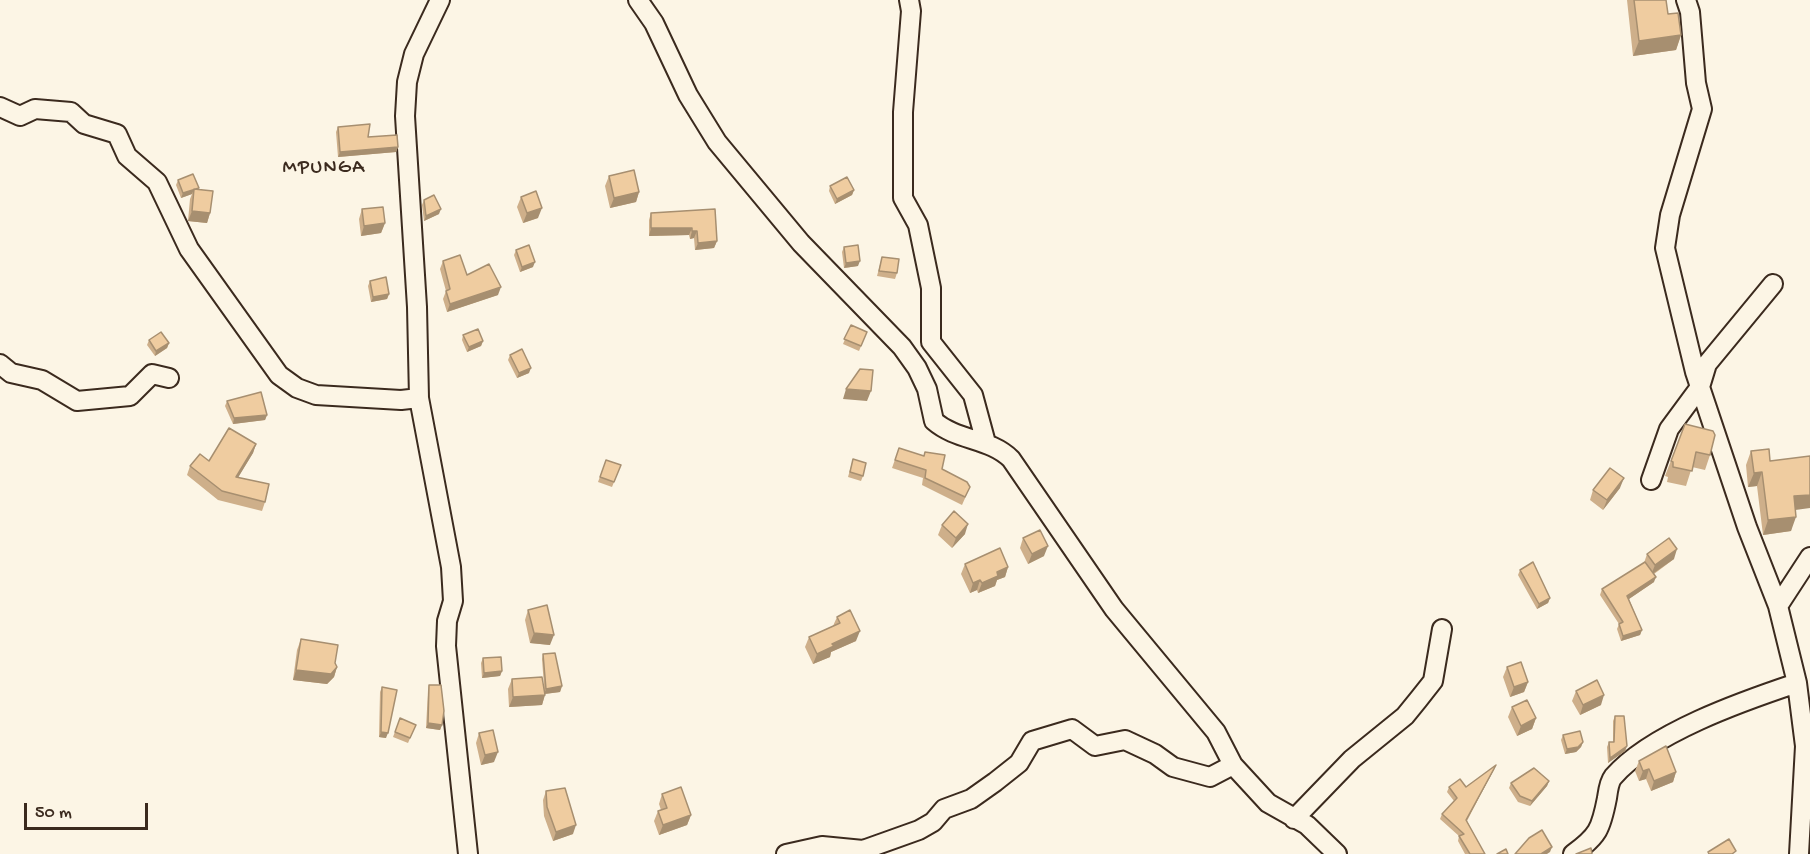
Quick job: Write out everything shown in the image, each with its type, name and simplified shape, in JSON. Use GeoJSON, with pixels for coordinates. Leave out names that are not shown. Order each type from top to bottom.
{"type":"FeatureCollection","features":[{"type":"Feature","properties":{"kind":"street"},"geometry":{"type":"LineString","coordinates":[[440,0],[414,54],[407,82],[405,116],[417,307],[419,398],[452,567],[453,601],[447,621],[446,646],[468,854]]}},
{"type":"Feature","properties":{"kind":"street"},"geometry":{"type":"LineString","coordinates":[[638,0],[654,23],[688,96],[717,142],[801,243],[902,348],[917,368],[927,389],[934,421],[960,435],[1001,449],[1011,459],[1114,609],[1216,732],[1233,765],[1268,803],[1307,825],[1337,854]]}},
{"type":"Feature","properties":{"kind":"street"},"geometry":{"type":"LineString","coordinates":[[909,0],[911,11],[903,111],[903,198],[918,225],[931,288],[931,342],[973,395],[986,443]]}},
{"type":"Feature","properties":{"kind":"street"},"geometry":{"type":"LineString","coordinates":[[1686,0],[1690,12],[1696,83],[1702,109],[1670,215],[1665,248],[1678,311],[1701,387],[1747,527],[1778,606],[1797,682],[1806,725],[1799,854]]}},
{"type":"Feature","properties":{"kind":"street"},"geometry":{"type":"LineString","coordinates":[[0,107],[20,116],[35,109],[71,112],[84,124],[117,134],[127,156],[157,182],[189,249],[206,276],[259,343],[279,375],[297,388],[316,395],[359,399],[419,398]]}},
{"type":"Feature","properties":{"kind":"street"},"geometry":{"type":"LineString","coordinates":[[1651,480],[1669,429],[1701,387],[1707,364],[1773,284]]}},
{"type":"Feature","properties":{"kind":"street"},"geometry":{"type":"LineString","coordinates":[[2,371],[42,380],[77,401],[130,396],[152,374],[169,378]]}},
{"type":"Feature","properties":{"kind":"street"},"geometry":{"type":"LineString","coordinates":[[1778,606],[1810,557]]}},
{"type":"Feature","properties":{"kind":"street"},"geometry":{"type":"LineString","coordinates":[[1294,819],[1352,759],[1405,716],[1433,681],[1442,628]]}},
{"type":"Feature","properties":{"kind":"street"},"geometry":{"type":"LineString","coordinates":[[1573,854],[1593,841],[1599,832],[1611,779],[1620,770],[1661,740],[1749,699],[1797,682]]}},
{"type":"Feature","properties":{"kind":"street"},"geometry":{"type":"LineString","coordinates":[[786,854],[822,846],[864,850],[919,830],[933,822],[944,810],[971,799],[995,782],[1019,763],[1032,741],[1072,729],[1095,747],[1125,740],[1155,754],[1173,767],[1194,774],[1210,777],[1233,765]]}},
{"type":"Feature","properties":{"kind":"building"},"geometry":{"type":"Polygon","coordinates":[[[1634,0],[1666,0],[1668,14],[1678,13],[1681,35],[1639,41],[1634,0]]]}},
{"type":"Feature","properties":{"kind":"building"},"geometry":{"type":"Polygon","coordinates":[[[370,124],[368,137],[397,135],[398,147],[340,152],[338,127],[370,124]]]}},
{"type":"Feature","properties":{"kind":"building"},"geometry":{"type":"Polygon","coordinates":[[[634,170],[639,192],[614,198],[609,176],[634,170]]]}},
{"type":"Feature","properties":{"kind":"building"},"geometry":{"type":"Polygon","coordinates":[[[193,174],[199,188],[183,193],[178,180],[193,174]]]}},
{"type":"Feature","properties":{"kind":"building"},"geometry":{"type":"Polygon","coordinates":[[[847,177],[854,190],[837,199],[830,186],[847,177]]]}},
{"type":"Feature","properties":{"kind":"building"},"geometry":{"type":"Polygon","coordinates":[[[194,189],[213,191],[210,213],[192,211],[194,189]]]}},
{"type":"Feature","properties":{"kind":"building"},"geometry":{"type":"Polygon","coordinates":[[[536,191],[542,208],[527,213],[521,197],[536,191]]]}},
{"type":"Feature","properties":{"kind":"building"},"geometry":{"type":"Polygon","coordinates":[[[434,195],[441,209],[426,216],[424,200],[434,195]]]}},
{"type":"Feature","properties":{"kind":"building"},"geometry":{"type":"Polygon","coordinates":[[[383,207],[385,223],[364,226],[362,209],[383,207]]]}},
{"type":"Feature","properties":{"kind":"building"},"geometry":{"type":"Polygon","coordinates":[[[715,209],[717,241],[698,243],[697,231],[692,231],[692,228],[651,228],[651,213],[715,209]]]}},
{"type":"Feature","properties":{"kind":"building"},"geometry":{"type":"Polygon","coordinates":[[[529,245],[535,262],[522,267],[516,250],[529,245]]]}},
{"type":"Feature","properties":{"kind":"building"},"geometry":{"type":"Polygon","coordinates":[[[858,245],[860,261],[846,263],[844,247],[858,245]]]}},
{"type":"Feature","properties":{"kind":"building"},"geometry":{"type":"Polygon","coordinates":[[[460,255],[467,275],[489,264],[501,287],[450,304],[446,291],[450,289],[443,261],[460,255]]]}},
{"type":"Feature","properties":{"kind":"building"},"geometry":{"type":"Polygon","coordinates":[[[882,257],[899,259],[897,273],[879,271],[882,257]]]}},
{"type":"Feature","properties":{"kind":"building"},"geometry":{"type":"Polygon","coordinates":[[[386,277],[389,294],[373,297],[370,281],[386,277]]]}},
{"type":"Feature","properties":{"kind":"building"},"geometry":{"type":"Polygon","coordinates":[[[851,325],[867,332],[861,346],[844,339],[851,325]]]}},
{"type":"Feature","properties":{"kind":"building"},"geometry":{"type":"Polygon","coordinates":[[[478,329],[483,341],[469,347],[463,335],[478,329]]]}},
{"type":"Feature","properties":{"kind":"building"},"geometry":{"type":"Polygon","coordinates":[[[161,332],[169,343],[156,351],[149,340],[161,332]]]}},
{"type":"Feature","properties":{"kind":"building"},"geometry":{"type":"Polygon","coordinates":[[[522,349],[531,368],[519,373],[510,355],[522,349]]]}},
{"type":"Feature","properties":{"kind":"building"},"geometry":{"type":"Polygon","coordinates":[[[860,369],[873,370],[871,391],[846,389],[860,369]]]}},
{"type":"Feature","properties":{"kind":"building"},"geometry":{"type":"Polygon","coordinates":[[[261,392],[267,415],[234,418],[227,401],[261,392]]]}},
{"type":"Feature","properties":{"kind":"building"},"geometry":{"type":"Polygon","coordinates":[[[1685,424],[1713,431],[1715,435],[1710,455],[1696,452],[1692,471],[1673,467],[1671,461],[1685,424]]]}},
{"type":"Feature","properties":{"kind":"building"},"geometry":{"type":"Polygon","coordinates":[[[229,428],[256,444],[236,477],[269,484],[265,502],[222,491],[190,466],[200,454],[209,461],[229,428]]]}},
{"type":"Feature","properties":{"kind":"building"},"geometry":{"type":"Polygon","coordinates":[[[899,448],[924,456],[925,452],[945,455],[942,469],[967,482],[970,487],[965,497],[925,478],[926,470],[895,460],[899,448]]]}},
{"type":"Feature","properties":{"kind":"building"},"geometry":{"type":"Polygon","coordinates":[[[1769,449],[1770,461],[1810,456],[1810,495],[1794,496],[1796,517],[1768,520],[1762,472],[1754,473],[1751,451],[1769,449]]]}},
{"type":"Feature","properties":{"kind":"building"},"geometry":{"type":"Polygon","coordinates":[[[853,459],[866,463],[863,476],[850,472],[853,459]]]}},
{"type":"Feature","properties":{"kind":"building"},"geometry":{"type":"Polygon","coordinates":[[[606,460],[621,465],[614,482],[600,477],[606,460]]]}},
{"type":"Feature","properties":{"kind":"building"},"geometry":{"type":"Polygon","coordinates":[[[1610,468],[1624,478],[1607,500],[1593,490],[1610,468]]]}},
{"type":"Feature","properties":{"kind":"building"},"geometry":{"type":"Polygon","coordinates":[[[954,511],[968,524],[956,538],[942,525],[954,511]]]}},
{"type":"Feature","properties":{"kind":"building"},"geometry":{"type":"Polygon","coordinates":[[[1040,530],[1048,546],[1032,554],[1023,538],[1040,530]]]}},
{"type":"Feature","properties":{"kind":"building"},"geometry":{"type":"Polygon","coordinates":[[[1669,538],[1677,549],[1655,565],[1647,554],[1669,538]]]}},
{"type":"Feature","properties":{"kind":"building"},"geometry":{"type":"Polygon","coordinates":[[[1000,548],[1008,567],[997,572],[998,576],[982,583],[980,580],[973,583],[965,564],[1000,548]]]}},
{"type":"Feature","properties":{"kind":"building"},"geometry":{"type":"Polygon","coordinates":[[[1533,562],[1550,598],[1539,604],[1520,570],[1533,562]]]}},
{"type":"Feature","properties":{"kind":"building"},"geometry":{"type":"Polygon","coordinates":[[[1645,562],[1656,577],[1627,596],[1642,630],[1623,636],[1619,624],[1623,622],[1602,589],[1645,562]]]}},
{"type":"Feature","properties":{"kind":"building"},"geometry":{"type":"Polygon","coordinates":[[[547,605],[554,635],[534,633],[528,610],[547,605]]]}},
{"type":"Feature","properties":{"kind":"building"},"geometry":{"type":"Polygon","coordinates":[[[850,610],[860,631],[817,654],[809,637],[840,623],[837,617],[850,610]]]}},
{"type":"Feature","properties":{"kind":"building"},"geometry":{"type":"Polygon","coordinates":[[[301,639],[338,645],[335,663],[337,667],[331,674],[296,670],[301,639]]]}},
{"type":"Feature","properties":{"kind":"building"},"geometry":{"type":"Polygon","coordinates":[[[555,653],[562,686],[546,689],[543,654],[555,653]]]}},
{"type":"Feature","properties":{"kind":"building"},"geometry":{"type":"Polygon","coordinates":[[[501,657],[502,671],[484,673],[483,658],[501,657]]]}},
{"type":"Feature","properties":{"kind":"building"},"geometry":{"type":"Polygon","coordinates":[[[1521,662],[1528,682],[1514,687],[1507,667],[1521,662]]]}},
{"type":"Feature","properties":{"kind":"building"},"geometry":{"type":"Polygon","coordinates":[[[542,677],[545,695],[513,697],[512,679],[542,677]]]}},
{"type":"Feature","properties":{"kind":"building"},"geometry":{"type":"Polygon","coordinates":[[[1597,680],[1604,695],[1583,705],[1576,691],[1597,680]]]}},
{"type":"Feature","properties":{"kind":"building"},"geometry":{"type":"Polygon","coordinates":[[[429,685],[441,685],[444,711],[442,725],[428,723],[429,685]]]}},
{"type":"Feature","properties":{"kind":"building"},"geometry":{"type":"Polygon","coordinates":[[[382,687],[397,690],[388,733],[381,732],[382,687]]]}},
{"type":"Feature","properties":{"kind":"building"},"geometry":{"type":"Polygon","coordinates":[[[1527,700],[1536,718],[1521,726],[1512,707],[1527,700]]]}},
{"type":"Feature","properties":{"kind":"building"},"geometry":{"type":"Polygon","coordinates":[[[1615,716],[1624,716],[1627,746],[1610,758],[1609,742],[1614,742],[1615,716]]]}},
{"type":"Feature","properties":{"kind":"building"},"geometry":{"type":"Polygon","coordinates":[[[400,718],[416,725],[410,738],[395,732],[400,718]]]}},
{"type":"Feature","properties":{"kind":"building"},"geometry":{"type":"Polygon","coordinates":[[[493,730],[498,752],[485,755],[479,733],[493,730]]]}},
{"type":"Feature","properties":{"kind":"building"},"geometry":{"type":"Polygon","coordinates":[[[1580,731],[1583,742],[1578,747],[1567,749],[1563,735],[1580,731]]]}},
{"type":"Feature","properties":{"kind":"building"},"geometry":{"type":"Polygon","coordinates":[[[1666,746],[1676,772],[1654,781],[1649,769],[1643,771],[1639,761],[1666,746]]]}},
{"type":"Feature","properties":{"kind":"building"},"geometry":{"type":"Polygon","coordinates":[[[1496,765],[1466,820],[1485,854],[1470,854],[1459,836],[1464,834],[1442,814],[1457,798],[1449,787],[1460,779],[1466,787],[1496,765]]]}},
{"type":"Feature","properties":{"kind":"building"},"geometry":{"type":"Polygon","coordinates":[[[1534,768],[1549,781],[1532,801],[1520,796],[1511,783],[1534,768]]]}},
{"type":"Feature","properties":{"kind":"building"},"geometry":{"type":"Polygon","coordinates":[[[681,787],[691,815],[663,825],[658,811],[667,808],[662,794],[681,787]]]}},
{"type":"Feature","properties":{"kind":"building"},"geometry":{"type":"Polygon","coordinates":[[[565,788],[576,825],[556,832],[547,807],[546,791],[565,788]]]}},
{"type":"Feature","properties":{"kind":"building"},"geometry":{"type":"Polygon","coordinates":[[[1542,830],[1552,847],[1541,854],[1515,854],[1529,838],[1542,830]]]}},
{"type":"Feature","properties":{"kind":"building"},"geometry":{"type":"Polygon","coordinates":[[[1729,839],[1736,851],[1732,854],[1709,854],[1708,852],[1729,839]]]}},
{"type":"Feature","properties":{"kind":"building"},"geometry":{"type":"Polygon","coordinates":[[[1591,848],[1592,854],[1576,854],[1591,848]]]}},
{"type":"Feature","properties":{"kind":"building"},"geometry":{"type":"Polygon","coordinates":[[[1506,849],[1508,854],[1497,854],[1506,849]]]}},
{"type":"Feature","properties":{"kind":"district","name":"MPUNGA"},"geometry":{"type":"Point","coordinates":[324,169]}}]}
